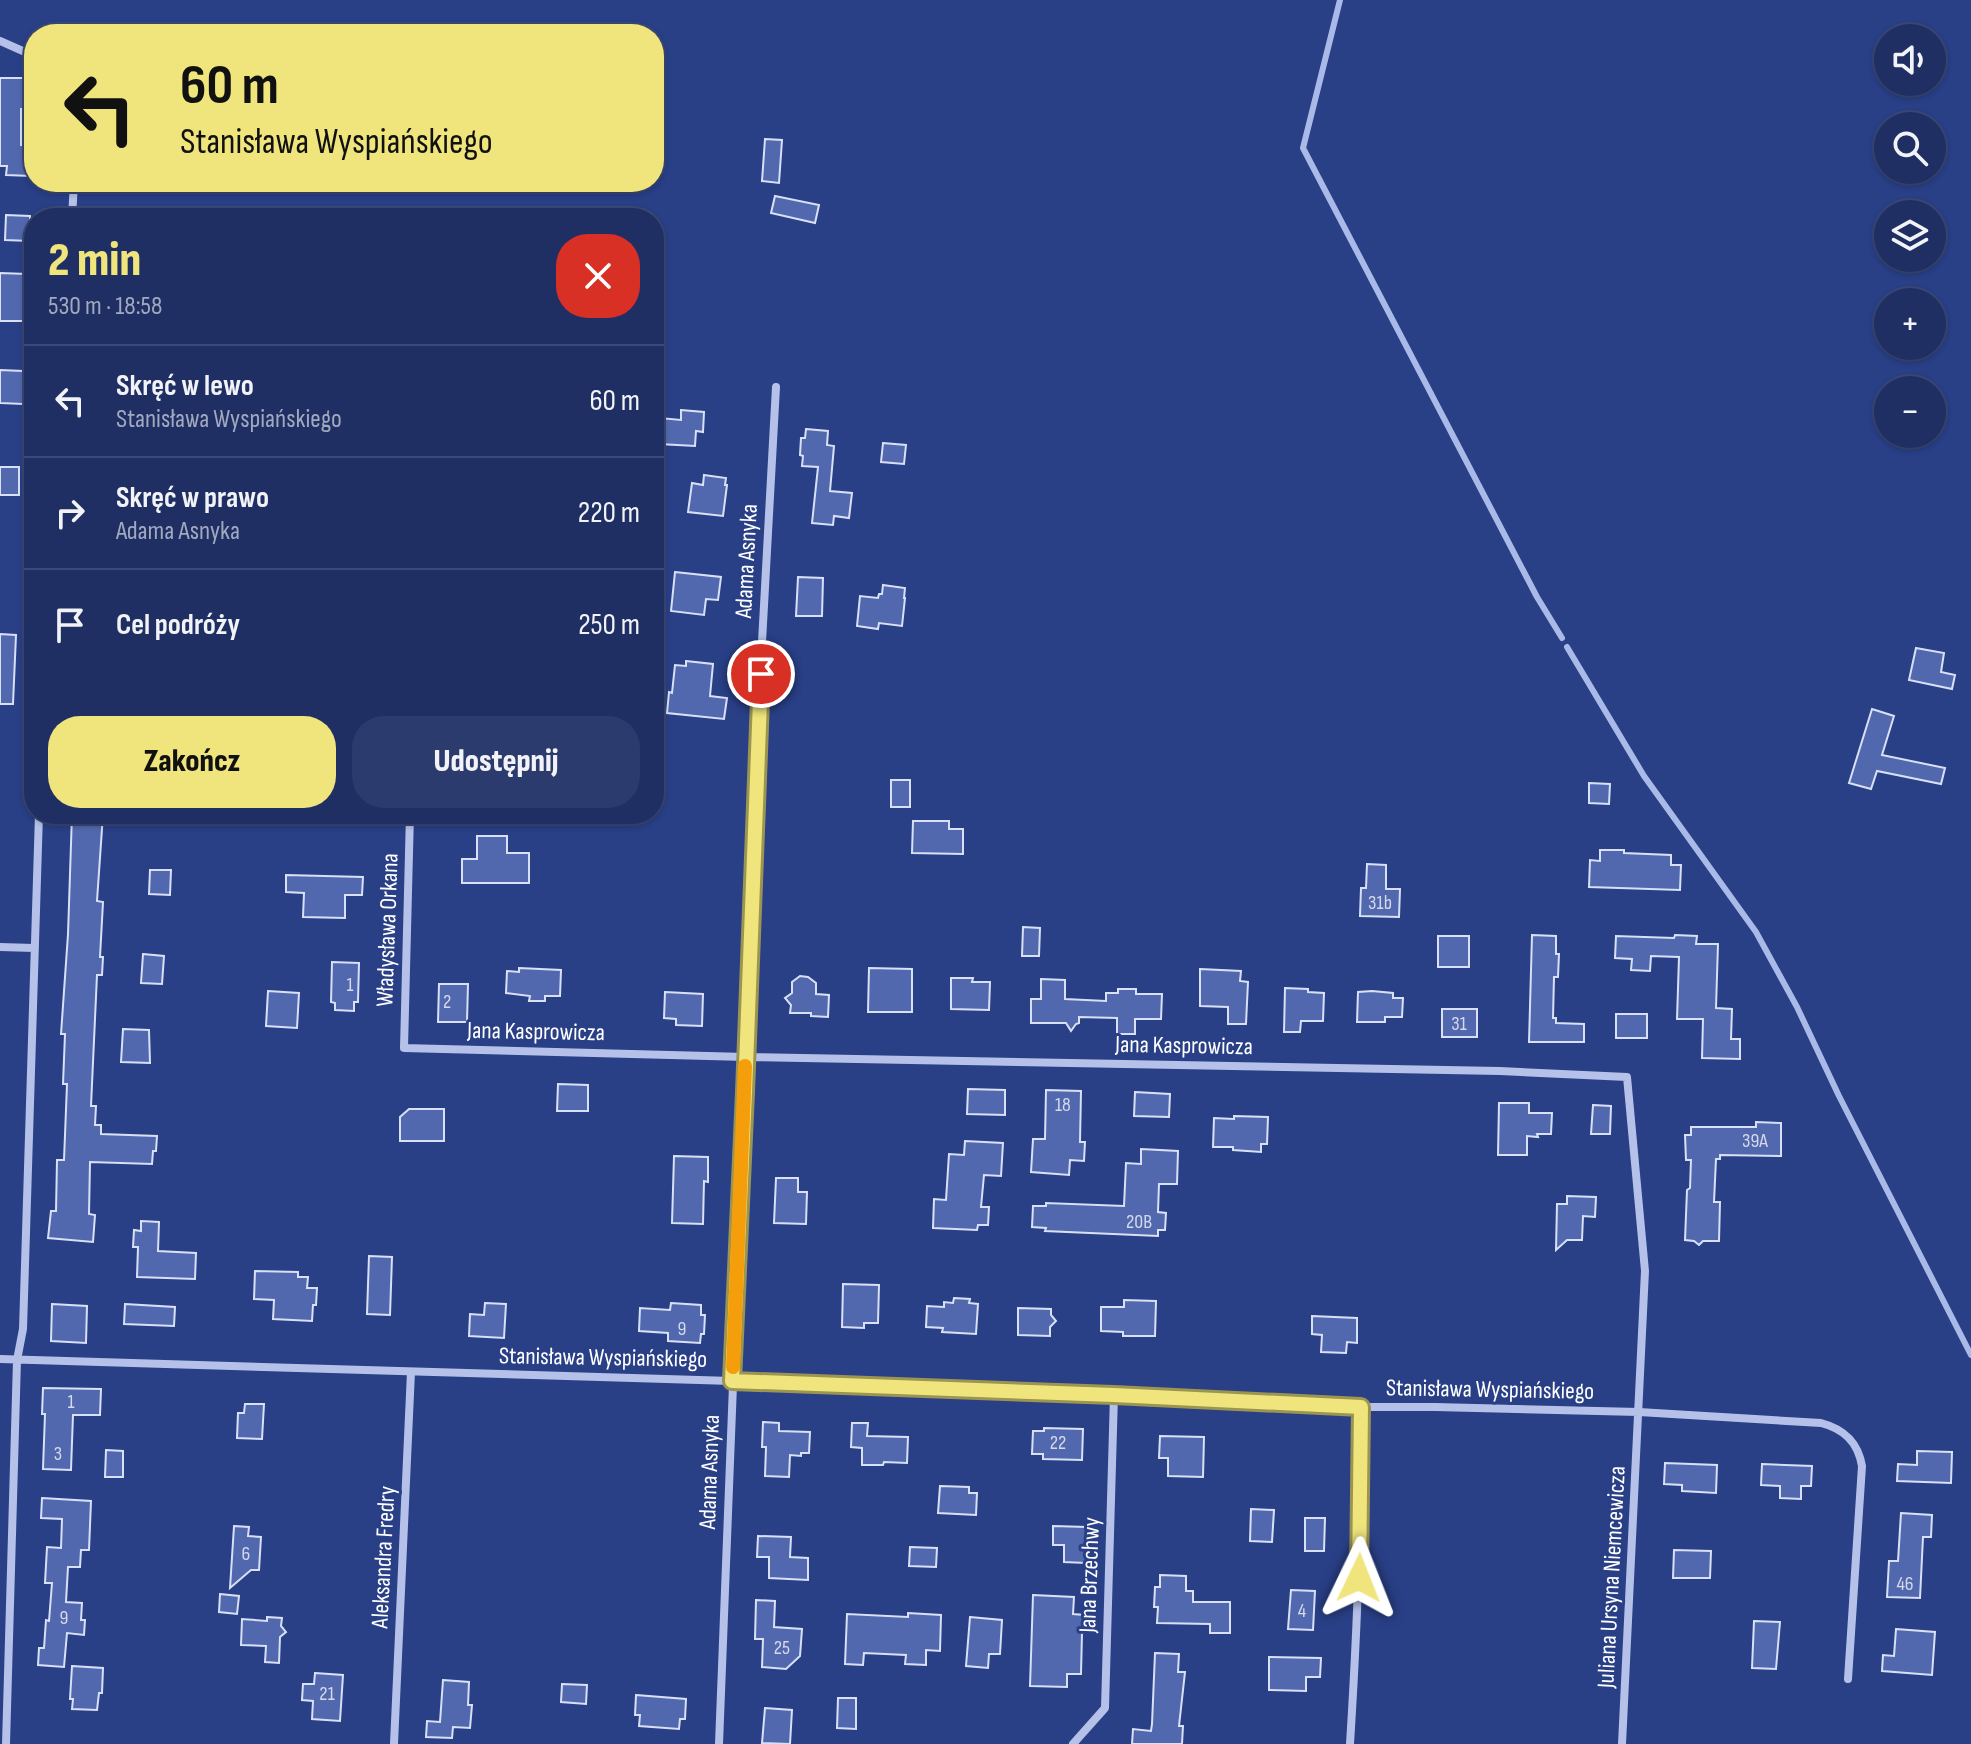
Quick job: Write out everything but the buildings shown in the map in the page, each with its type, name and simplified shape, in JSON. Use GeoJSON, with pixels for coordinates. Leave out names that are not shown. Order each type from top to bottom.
{"type":"FeatureCollection","features":[{"type":"Feature","properties":{"kind":"street"},"geometry":{"type":"LineString","coordinates":[[0,41],[24,52]]}},
{"type":"Feature","properties":{"kind":"street","name":"Adama Asnyka"},"geometry":{"type":"LineString","coordinates":[[719,1744],[762,642],[776,387]]}},
{"type":"Feature","properties":{"kind":"street"},"geometry":{"type":"LineString","coordinates":[[6,1744],[17,1360],[23,1329],[39,824]]}},
{"type":"Feature","properties":{"kind":"street","name":"Władysława Orkana"},"geometry":{"type":"LineString","coordinates":[[404,1048],[410,824]]}},
{"type":"Feature","properties":{"kind":"street"},"geometry":{"type":"LineString","coordinates":[[0,947],[34,948]]}},
{"type":"Feature","properties":{"kind":"street","name":"Jana Kasprowicza"},"geometry":{"type":"LineString","coordinates":[[404,1048],[1500,1071],[1627,1077],[1645,1271],[1639,1412]]}},
{"type":"Feature","properties":{"kind":"street","name":"Stanisława Wyspiańskiego"},"geometry":{"type":"LineString","coordinates":[[0,1359],[732,1381],[1361,1407],[1639,1412],[1821,1423],[1843,1431],[1851,1439],[1860,1455],[1862,1472],[1848,1679]]}},
{"type":"Feature","properties":{"kind":"street","name":"Aleksandra Fredry"},"geometry":{"type":"LineString","coordinates":[[394,1744],[411,1372]]}},
{"type":"Feature","properties":{"kind":"street","name":"Jana Brzechwy"},"geometry":{"type":"LineString","coordinates":[[1073,1744],[1105,1708],[1114,1395]]}},
{"type":"Feature","properties":{"kind":"street"},"geometry":{"type":"LineString","coordinates":[[1350,1744],[1361,1521],[1361,1407]]}},
{"type":"Feature","properties":{"kind":"street","name":"Juliana Ursyna Niemcewicza"},"geometry":{"type":"LineString","coordinates":[[1622,1744],[1639,1412]]}},
{"type":"Feature","properties":{"kind":"waterway"},"geometry":{"type":"LineString","coordinates":[[1340,0],[1303,148],[1537,597],[1562,638]]}},
{"type":"Feature","properties":{"kind":"waterway"},"geometry":{"type":"LineString","coordinates":[[1567,647],[1644,776],[1756,932],[1797,1007],[1971,1355]]}},
{"type":"Feature","properties":{"kind":"slow traffic"},"geometry":{"type":"LineString","coordinates":[[733,1367],[745,1066]]}},
{"type":"Feature","properties":{"kind":"route"},"geometry":{"type":"LineString","coordinates":[[761,674],[732,1381],[1361,1407],[1359,1578]]}}]}
